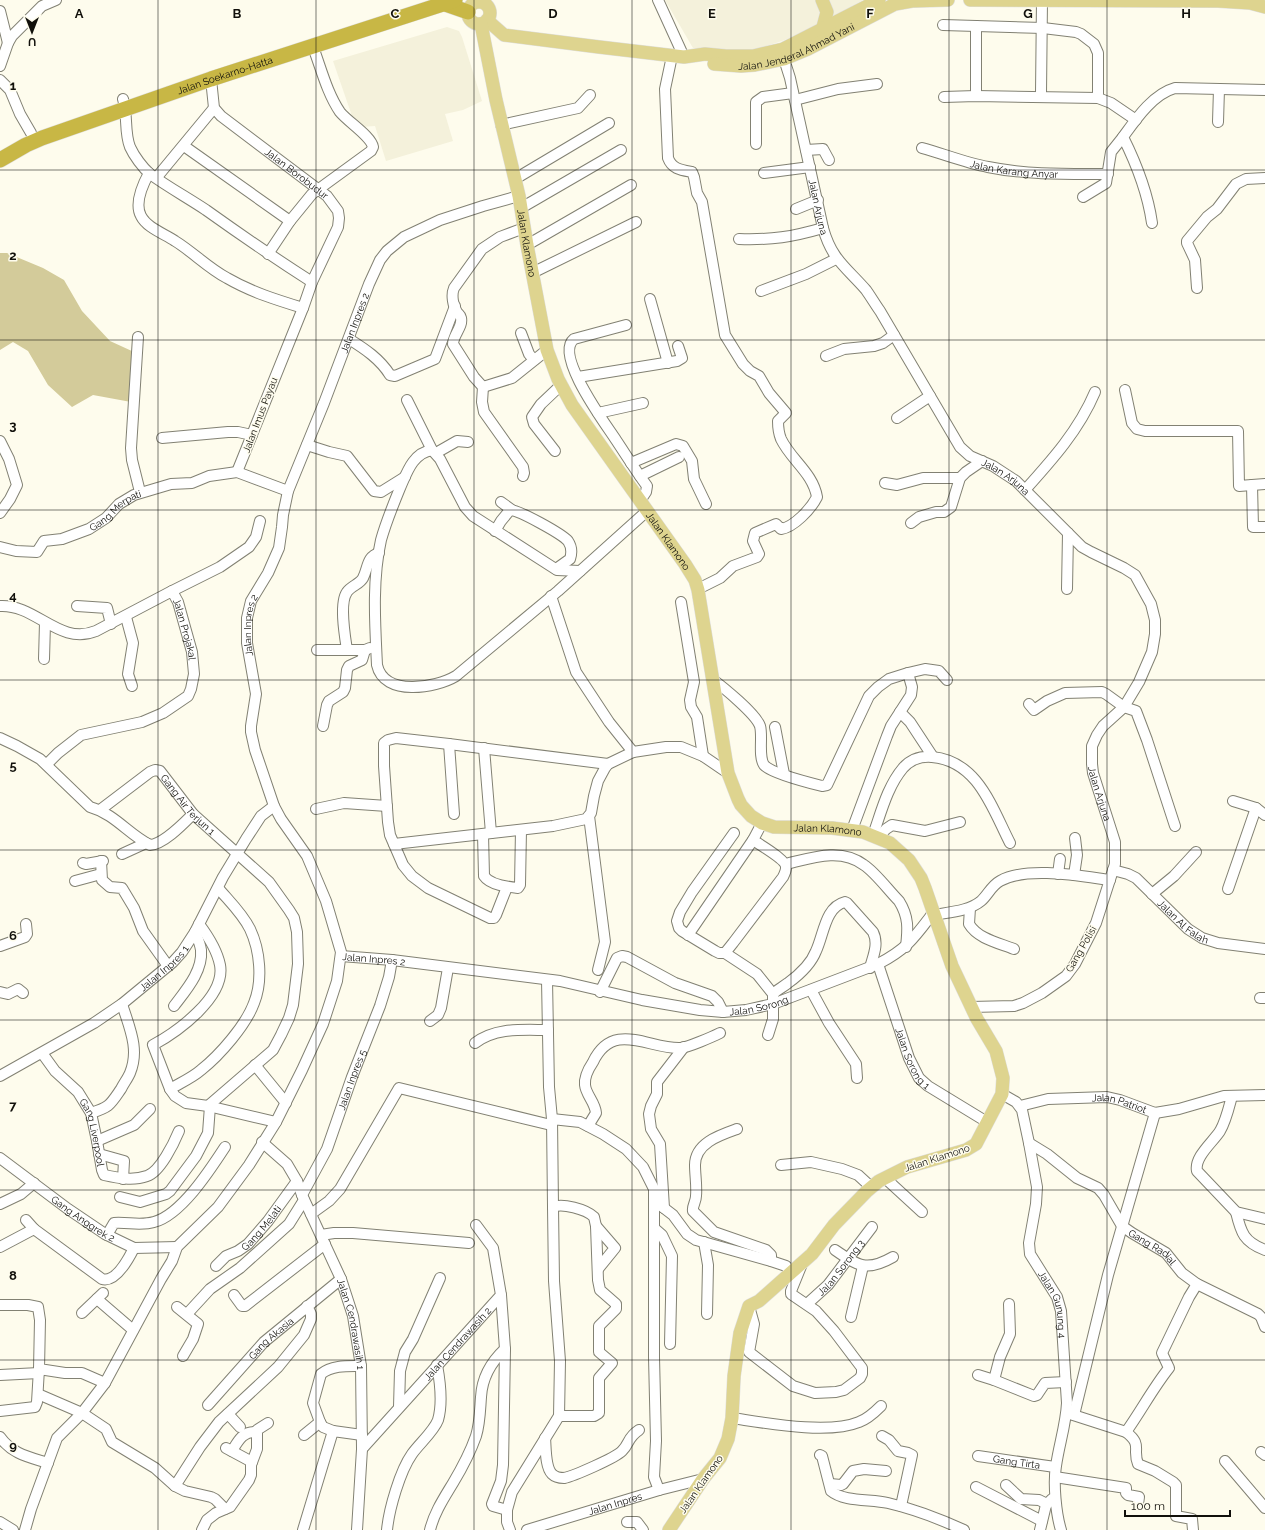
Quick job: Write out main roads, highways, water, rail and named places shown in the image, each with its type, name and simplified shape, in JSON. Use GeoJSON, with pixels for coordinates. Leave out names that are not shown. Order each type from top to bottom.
{"type":"FeatureCollection","features":[{"type":"Feature","properties":{"kind":"highway","name":"Jalan Soekarno-Hatta"},"geometry":{"type":"LineString","coordinates":[[0,160],[32,142],[125,104],[423,0]]}},
{"type":"Feature","properties":{"kind":"highway","name":"Jalan Soekarno-Hatta"},"geometry":{"type":"LineString","coordinates":[[0,152],[31,133],[211,79],[450,2]]}},
{"type":"Feature","properties":{"kind":"highway"},"geometry":{"type":"LineString","coordinates":[[450,2],[470,6]]}},
{"type":"Feature","properties":{"kind":"main road","name":"Jalan Klamono"},"geometry":{"type":"LineString","coordinates":[[489,0],[486,19],[501,125],[520,202],[532,273],[548,350],[561,385],[572,404],[695,580],[698,588],[728,773],[741,805],[762,824],[774,827],[817,827],[852,830],[876,836],[896,847],[909,860],[921,878],[952,966],[971,1008],[998,1056],[1002,1072],[1002,1094],[979,1140],[971,1148],[907,1167],[871,1187],[834,1225],[812,1254],[802,1264],[760,1301],[750,1306],[740,1333],[734,1376],[732,1418],[728,1439],[720,1458],[703,1479],[674,1528]]}},
{"type":"Feature","properties":{"kind":"main road"},"geometry":{"type":"LineString","coordinates":[[822,0],[827,12],[823,27]]}},
{"type":"Feature","properties":{"kind":"main road","name":"Jalan Jenderal Ahmad Yani"},"geometry":{"type":"LineString","coordinates":[[681,57],[706,54],[753,56],[783,48],[879,0]]}},
{"type":"Feature","properties":{"kind":"main road","name":"Jalan Jenderal Ahmad Yani"},"geometry":{"type":"LineString","coordinates":[[486,19],[504,35],[681,57],[704,63],[742,66],[765,64],[808,50],[895,4],[906,1],[948,0]]}},
{"type":"Feature","properties":{"kind":"main road"},"geometry":{"type":"LineString","coordinates":[[970,0],[1016,0],[1042,4],[1218,1],[1250,3],[1265,7]]}},
{"type":"Feature","properties":{"kind":"main road"},"geometry":{"type":"LineString","coordinates":[[479,3],[485,5],[488,8],[486,19],[471,21],[470,6],[479,3]]}}]}
